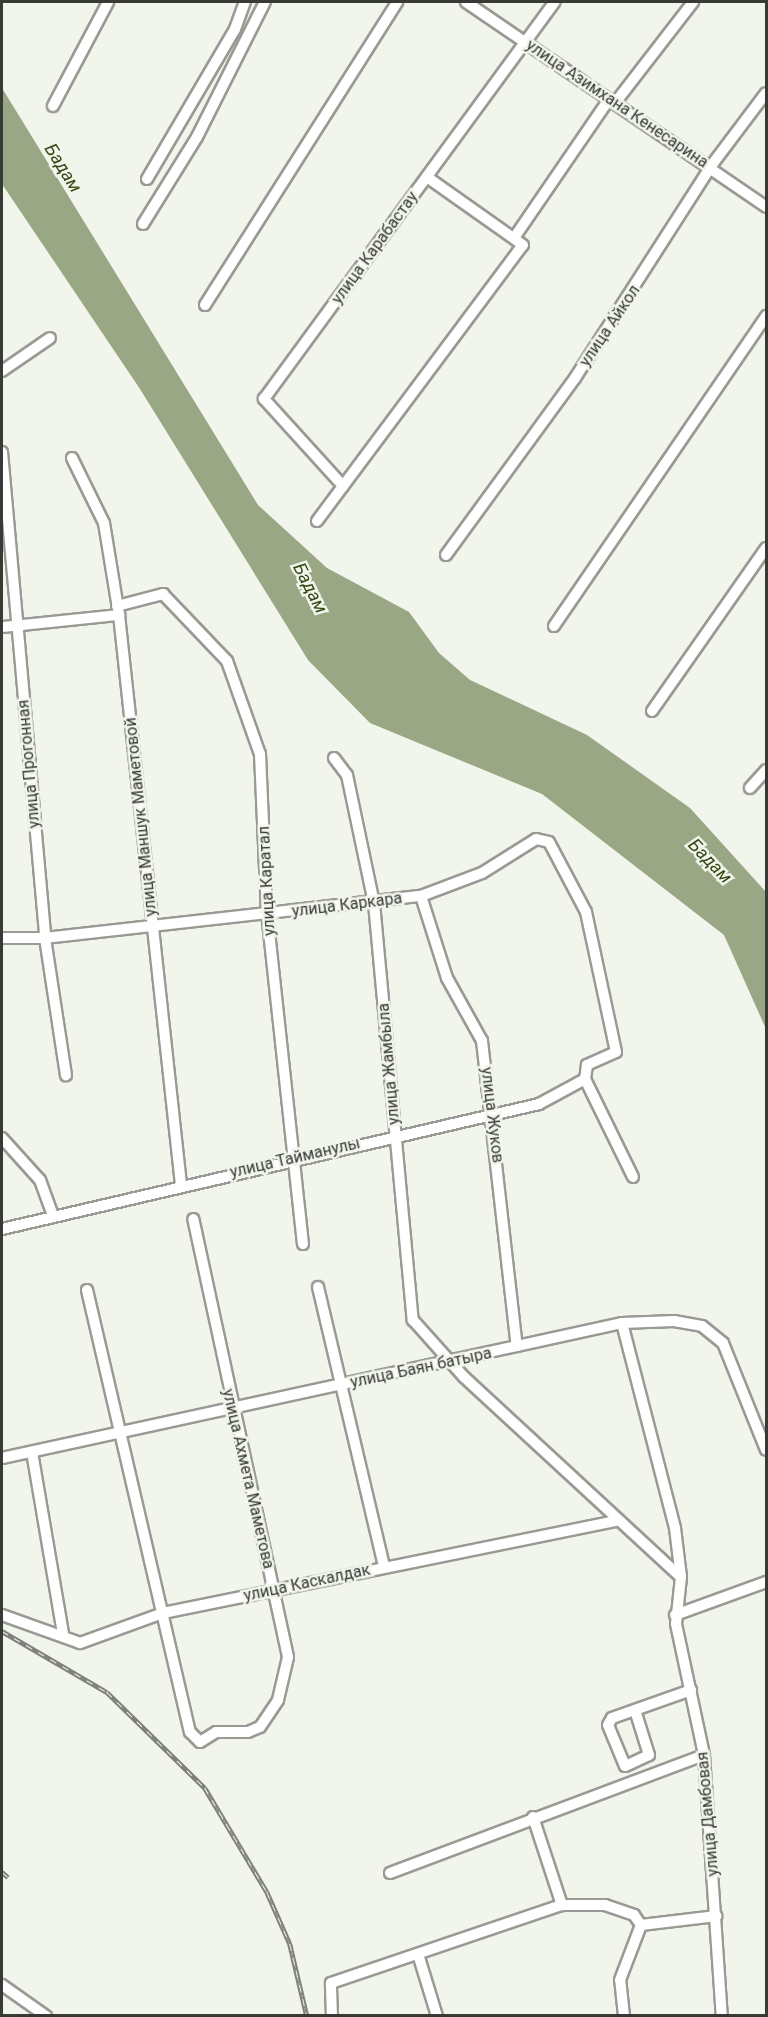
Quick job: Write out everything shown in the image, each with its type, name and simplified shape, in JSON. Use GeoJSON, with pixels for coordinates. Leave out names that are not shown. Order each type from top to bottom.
{"type":"FeatureCollection","features":[{"type":"Feature","properties":{"kind":"street"},"geometry":{"type":"LineString","coordinates":[[53,106],[108,2]]}},
{"type":"Feature","properties":{"kind":"street"},"geometry":{"type":"LineString","coordinates":[[147,179],[235,29],[245,2]]}},
{"type":"Feature","properties":{"kind":"street"},"geometry":{"type":"LineString","coordinates":[[143,224],[197,137],[265,2]]}},
{"type":"Feature","properties":{"kind":"street"},"geometry":{"type":"LineString","coordinates":[[205,305],[397,2]]}},
{"type":"Feature","properties":{"kind":"street","name":"улица Азимхана Кенесарина"},"geometry":{"type":"LineString","coordinates":[[466,2],[711,166],[766,207]]}},
{"type":"Feature","properties":{"kind":"street","name":"улица Карабастау"},"geometry":{"type":"LineString","coordinates":[[343,486],[264,399],[555,2]]}},
{"type":"Feature","properties":{"kind":"street"},"geometry":{"type":"LineString","coordinates":[[514,238],[612,101],[693,2]]}},
{"type":"Feature","properties":{"kind":"street","name":"улица Айкол"},"geometry":{"type":"LineString","coordinates":[[446,555],[575,378],[711,166],[766,93]]}},
{"type":"Feature","properties":{"kind":"street"},"geometry":{"type":"LineString","coordinates":[[317,521],[524,244],[428,177]]}},
{"type":"Feature","properties":{"kind":"street"},"geometry":{"type":"LineString","coordinates":[[554,626],[766,316]]}},
{"type":"Feature","properties":{"kind":"street"},"geometry":{"type":"LineString","coordinates":[[2,371],[50,338]]}},
{"type":"Feature","properties":{"kind":"street","name":"улица Прогонная"},"geometry":{"type":"LineString","coordinates":[[2,452],[45,938],[66,1075]]}},
{"type":"Feature","properties":{"kind":"street","name":"улица Маншук Маметовой"},"geometry":{"type":"LineString","coordinates":[[72,458],[104,523],[118,611],[181,1185]]}},
{"type":"Feature","properties":{"kind":"street"},"geometry":{"type":"LineString","coordinates":[[652,711],[766,548]]}},
{"type":"Feature","properties":{"kind":"street","name":"улица Каратал"},"geometry":{"type":"LineString","coordinates":[[118,611],[163,594],[227,661],[260,754],[267,914],[303,1244]]}},
{"type":"Feature","properties":{"kind":"street"},"geometry":{"type":"LineString","coordinates":[[2,627],[118,611]]}},
{"type":"Feature","properties":{"kind":"street","name":"улица Жамбыла"},"geometry":{"type":"LineString","coordinates":[[334,758],[347,775],[374,903],[414,1320],[451,1362],[681,1577]]}},
{"type":"Feature","properties":{"kind":"street"},"geometry":{"type":"LineString","coordinates":[[750,788],[766,770]]}},
{"type":"Feature","properties":{"kind":"street","name":"улица Каркара"},"geometry":{"type":"LineString","coordinates":[[2,938],[45,938],[421,896],[482,873],[536,839],[549,842],[586,912],[616,1052],[587,1065],[585,1079]]}},
{"type":"Feature","properties":{"kind":"street","name":"улица Жуков"},"geometry":{"type":"LineString","coordinates":[[421,896],[447,978],[482,1041],[493,1113],[517,1346]]}},
{"type":"Feature","properties":{"kind":"street"},"geometry":{"type":"LineString","coordinates":[[585,1079],[633,1177]]}},
{"type":"Feature","properties":{"kind":"street","name":"улица Тайманулы"},"geometry":{"type":"LineString","coordinates":[[2,1229],[52,1213],[181,1185],[395,1133],[539,1104],[585,1079]]}},
{"type":"Feature","properties":{"kind":"street"},"geometry":{"type":"LineString","coordinates":[[2,1137],[39,1180],[52,1213]]}},
{"type":"Feature","properties":{"kind":"street","name":"улица Ахмета Маметова"},"geometry":{"type":"LineString","coordinates":[[163,1613],[190,1732],[200,1742],[216,1732],[248,1732],[260,1727],[278,1700],[288,1657],[232,1410],[193,1219]]}},
{"type":"Feature","properties":{"kind":"street"},"geometry":{"type":"LineString","coordinates":[[318,1287],[384,1567]]}},
{"type":"Feature","properties":{"kind":"street"},"geometry":{"type":"LineString","coordinates":[[87,1290],[163,1613]]}},
{"type":"Feature","properties":{"kind":"street"},"geometry":{"type":"LineString","coordinates":[[622,1323],[675,1528],[681,1577],[675,1615],[766,1582]]}},
{"type":"Feature","properties":{"kind":"street","name":"улица Баян батыра"},"geometry":{"type":"LineString","coordinates":[[2,1458],[232,1410],[622,1323],[702,1326],[723,1343],[766,1450]]}},
{"type":"Feature","properties":{"kind":"street"},"geometry":{"type":"LineString","coordinates":[[32,1452],[63,1634]]}},
{"type":"Feature","properties":{"kind":"street","name":"улица Каскалдак"},"geometry":{"type":"LineString","coordinates":[[2,1615],[63,1634],[80,1643],[163,1613],[619,1520]]}},
{"type":"Feature","properties":{"kind":"street","name":"улица Дамбовая"},"geometry":{"type":"LineString","coordinates":[[675,1615],[704,1755],[722,2016]]}},
{"type":"Feature","properties":{"kind":"street"},"geometry":{"type":"LineString","coordinates":[[635,1710],[649,1755],[625,1766],[608,1725],[635,1710],[691,1690]]}},
{"type":"Feature","properties":{"kind":"street"},"geometry":{"type":"LineString","coordinates":[[390,1873],[533,1817],[704,1755]]}},
{"type":"Feature","properties":{"kind":"street"},"geometry":{"type":"LineString","coordinates":[[533,1817],[562,1905]]}},
{"type":"Feature","properties":{"kind":"street"},"geometry":{"type":"LineString","coordinates":[[332,2016],[331,1983],[562,1905],[605,1905],[634,1916],[641,1925]]}},
{"type":"Feature","properties":{"kind":"street"},"geometry":{"type":"LineString","coordinates":[[641,1925],[716,1916]]}},
{"type":"Feature","properties":{"kind":"street"},"geometry":{"type":"LineString","coordinates":[[624,2016],[620,1980],[641,1925]]}},
{"type":"Feature","properties":{"kind":"street"},"geometry":{"type":"LineString","coordinates":[[418,1954],[437,2016]]}},
{"type":"Feature","properties":{"kind":"street"},"geometry":{"type":"LineString","coordinates":[[2,1984],[46,2016]]}},
{"type":"Feature","properties":{"kind":"water","name":"Бадам"},"geometry":{"type":"Polygon","coordinates":[[[2,88],[258,505],[327,568],[409,612],[439,653],[470,680],[587,735],[690,808],[766,892],[766,1029],[724,935],[542,794],[370,723],[308,660],[140,389],[2,184],[2,88]]]}},
{"type":"Feature","properties":{"kind":"railway"},"geometry":{"type":"LineString","coordinates":[[2,1631],[107,1692],[205,1788],[267,1892],[290,1944],[307,2016]]}},
{"type":"Feature","properties":{"kind":"railway"},"geometry":{"type":"LineString","coordinates":[[2,1872],[8,1877]]}}]}
